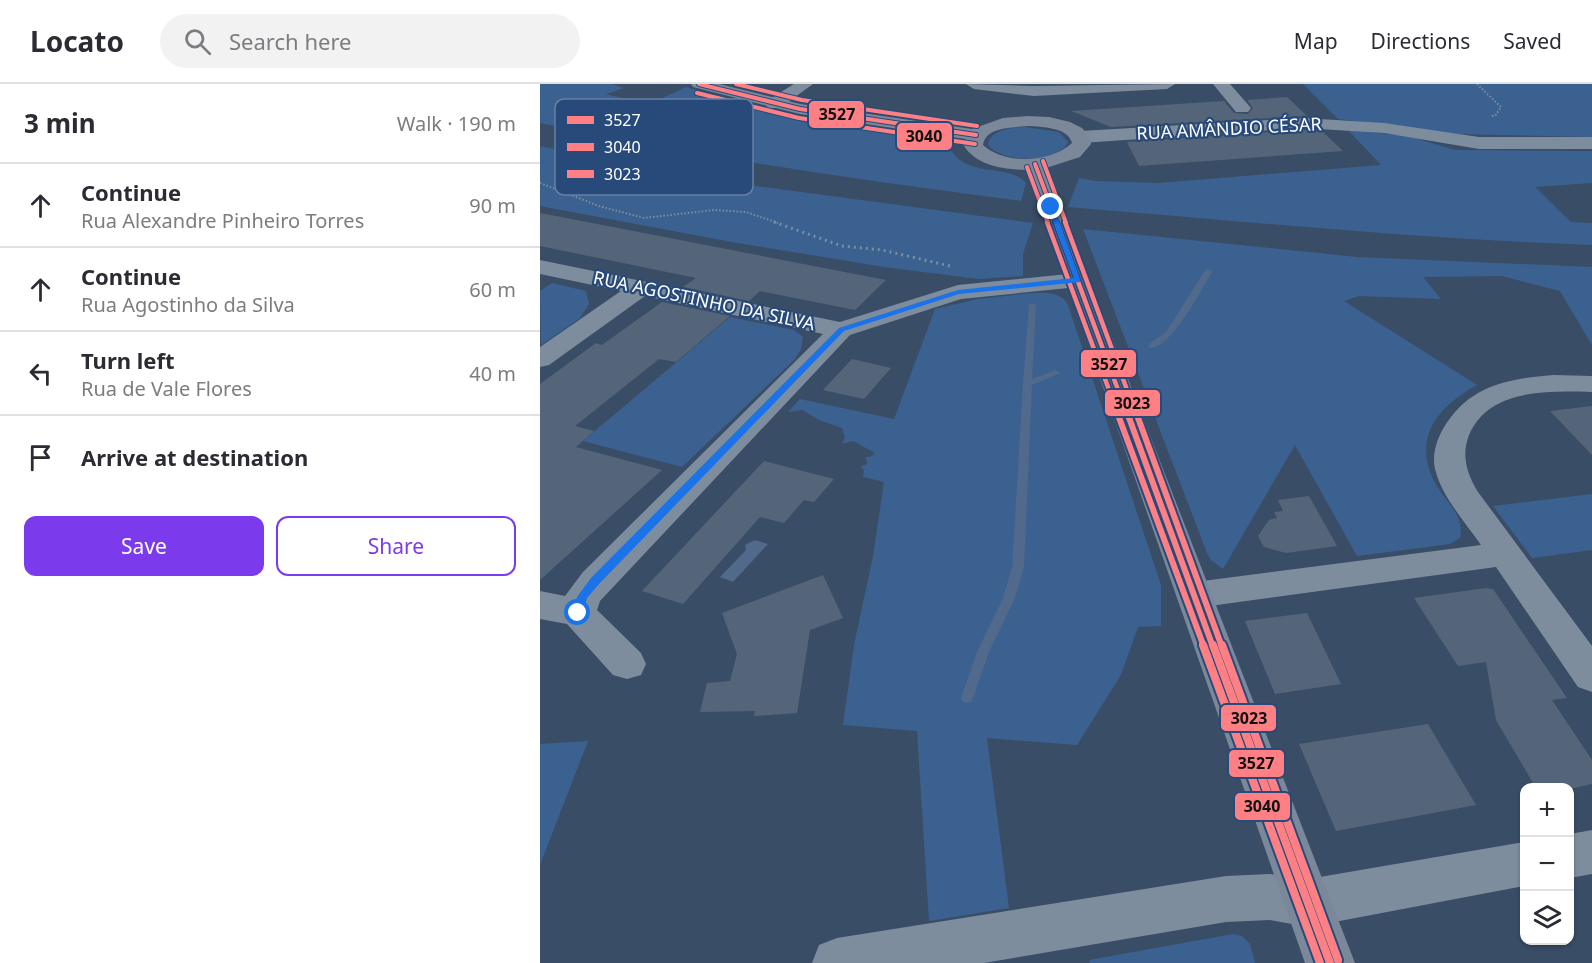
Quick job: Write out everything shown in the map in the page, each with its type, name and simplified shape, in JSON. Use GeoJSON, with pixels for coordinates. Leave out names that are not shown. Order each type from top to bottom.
{"type":"FeatureCollection","features":[{"type":"Feature","properties":{"kind":"street"},"geometry":{"type":"LineString","coordinates":[[699,84],[774,104],[826,114],[976,135],[998,125],[1028,121],[1062,126],[1081,137],[1082,144],[1077,151],[1067,157],[1035,164],[1007,163],[983,156],[973,146],[976,135]]}},
{"type":"Feature","properties":{"kind":"street"},"geometry":{"type":"LineString","coordinates":[[774,104],[805,84]]}},
{"type":"Feature","properties":{"kind":"street"},"geometry":{"type":"LineString","coordinates":[[974,84],[1034,91],[1167,84]]}},
{"type":"Feature","properties":{"kind":"street"},"geometry":{"type":"LineString","coordinates":[[1221,84],[1242,108]]}},
{"type":"Feature","properties":{"kind":"street"},"geometry":{"type":"LineString","coordinates":[[1028,121],[1034,91]]}},
{"type":"Feature","properties":{"kind":"street","name":"RUA AMÂNDIO CÉSAR"},"geometry":{"type":"LineString","coordinates":[[1081,137],[1303,123],[1395,129],[1479,143],[1592,143]]}},
{"type":"Feature","properties":{"kind":"street"},"geometry":{"type":"LineString","coordinates":[[1035,164],[1330,963]]}},
{"type":"Feature","properties":{"kind":"street","name":"RUA AGOSTINHO DA SILVA"},"geometry":{"type":"LineString","coordinates":[[540,267],[841,330],[958,292],[1078,280]]}},
{"type":"Feature","properties":{"kind":"street"},"geometry":{"type":"LineString","coordinates":[[540,359],[641,288]]}},
{"type":"Feature","properties":{"kind":"street"},"geometry":{"type":"LineString","coordinates":[[578,613],[582,597],[595,581],[841,330]]}},
{"type":"Feature","properties":{"kind":"street"},"geometry":{"type":"LineString","coordinates":[[1592,384],[1532,385],[1495,394],[1470,410],[1457,428],[1450,446],[1451,471],[1466,499],[1592,676]]}},
{"type":"Feature","properties":{"kind":"street"},"geometry":{"type":"LineString","coordinates":[[1195,595],[1505,554]]}},
{"type":"Feature","properties":{"kind":"street"},"geometry":{"type":"LineString","coordinates":[[540,605],[578,613],[627,664]]}},
{"type":"Feature","properties":{"kind":"street"},"geometry":{"type":"LineString","coordinates":[[1574,855],[1592,852]]}},
{"type":"Feature","properties":{"kind":"street"},"geometry":{"type":"LineString","coordinates":[[837,963],[1226,899],[1270,897],[1308,903],[1520,865]]}},
{"type":"Feature","properties":{"kind":"path"},"geometry":{"type":"LineString","coordinates":[[540,183],[555,189]]}},
{"type":"Feature","properties":{"kind":"path"},"geometry":{"type":"LineString","coordinates":[[570,195],[598,206],[644,218],[674,213],[730,210],[746,212],[820,241],[882,250],[955,267]]}},
{"type":"Feature","properties":{"kind":"shaded area"},"geometry":{"type":"Polygon","coordinates":[[[540,84],[612,84],[624,88],[606,94],[625,99],[555,99],[555,126],[540,123],[540,84]]]}},
{"type":"Feature","properties":{"kind":"shaded area"},"geometry":{"type":"Polygon","coordinates":[[[1303,84],[1592,84],[1592,137],[1459,134],[1338,119],[1303,84]]]}},
{"type":"Feature","properties":{"kind":"shaded area"},"geometry":{"type":"Polygon","coordinates":[[[686,87],[730,99],[661,99],[686,87]]]}},
{"type":"Feature","properties":{"kind":"shaded area"},"geometry":{"type":"Polygon","coordinates":[[[753,105],[796,117],[944,138],[948,140],[950,148],[960,160],[969,165],[1010,174],[1026,183],[1021,201],[753,162],[753,105]]]}},
{"type":"Feature","properties":{"kind":"shaded area"},"geometry":{"type":"Polygon","coordinates":[[[1025,127],[1059,132],[1068,142],[1053,154],[1029,158],[1005,155],[988,145],[997,133],[1025,127]]]}},
{"type":"Feature","properties":{"kind":"shaded area"},"geometry":{"type":"Polygon","coordinates":[[[1348,130],[1408,136],[1455,150],[1592,151],[1592,183],[1535,187],[1571,222],[1592,223],[1592,245],[1395,234],[1068,207],[1079,178],[1095,181],[1158,183],[1381,165],[1348,130]]]}},
{"type":"Feature","properties":{"kind":"shaded area"},"geometry":{"type":"Polygon","coordinates":[[[540,146],[555,149],[555,195],[753,195],[753,186],[1033,223],[1023,254],[1023,276],[978,279],[884,267],[732,242],[540,206],[540,146]]]}},
{"type":"Feature","properties":{"kind":"shaded area"},"geometry":{"type":"Polygon","coordinates":[[[1083,229],[1357,257],[1592,267],[1592,345],[1560,291],[1502,276],[1423,277],[1441,299],[1359,296],[1344,301],[1477,385],[1449,404],[1439,415],[1431,427],[1427,441],[1426,455],[1430,471],[1438,488],[1458,517],[1460,538],[1450,544],[1357,556],[1295,445],[1223,569],[1211,560],[1207,553],[1083,229]]]}},
{"type":"Feature","properties":{"kind":"shaded area"},"geometry":{"type":"Polygon","coordinates":[[[552,283],[586,291],[589,304],[580,318],[541,345],[540,291],[552,283]]]}},
{"type":"Feature","properties":{"kind":"shaded area"},"geometry":{"type":"Polygon","coordinates":[[[1022,294],[1054,294],[1060,296],[1068,305],[1161,585],[1161,626],[1138,627],[1121,675],[1077,745],[987,738],[1009,908],[929,921],[917,731],[843,725],[854,645],[873,556],[884,482],[863,477],[864,471],[861,466],[867,464],[866,457],[875,453],[853,441],[842,444],[845,437],[842,428],[819,420],[802,410],[788,412],[800,399],[894,419],[935,309],[978,299],[1022,294]]]}},
{"type":"Feature","properties":{"kind":"shaded area"},"geometry":{"type":"Polygon","coordinates":[[[730,317],[794,330],[803,337],[801,349],[795,359],[682,467],[583,441],[730,317]]]}},
{"type":"Feature","properties":{"kind":"shaded area"},"geometry":{"type":"Polygon","coordinates":[[[1592,494],[1592,550],[1532,558],[1493,506],[1592,494]]]}},
{"type":"Feature","properties":{"kind":"shaded area"},"geometry":{"type":"Polygon","coordinates":[[[755,540],[768,544],[733,582],[720,577],[746,550],[745,545],[755,540]]]}},
{"type":"Feature","properties":{"kind":"shaded area"},"geometry":{"type":"Polygon","coordinates":[[[588,741],[540,865],[540,744],[588,741]]]}},
{"type":"Feature","properties":{"kind":"shaded area"},"geometry":{"type":"Polygon","coordinates":[[[1233,934],[1242,936],[1250,944],[1255,963],[1090,963],[1089,960],[1233,934]]]}},
{"type":"Feature","properties":{"kind":"building"},"geometry":{"type":"Polygon","coordinates":[[[1287,97],[1307,116],[1111,127],[1071,111],[1224,101],[1234,113],[1248,114],[1253,108],[1247,100],[1287,97]]]}},
{"type":"Feature","properties":{"kind":"building"},"geometry":{"type":"Polygon","coordinates":[[[1303,130],[1323,132],[1343,151],[1139,166],[1127,142],[1303,130]]]}},
{"type":"Feature","properties":{"kind":"building"},"geometry":{"type":"Polygon","coordinates":[[[540,213],[886,280],[855,310],[760,291],[749,301],[683,287],[696,278],[540,246],[540,213]]]}},
{"type":"Feature","properties":{"kind":"building"},"geometry":{"type":"Polygon","coordinates":[[[662,302],[730,316],[676,362],[659,359],[575,426],[594,431],[576,447],[662,470],[540,580],[540,384],[596,343],[602,345],[662,302]]]}},
{"type":"Feature","properties":{"kind":"building"},"geometry":{"type":"Polygon","coordinates":[[[852,359],[891,368],[864,399],[823,390],[852,359]]]}},
{"type":"Feature","properties":{"kind":"building"},"geometry":{"type":"Polygon","coordinates":[[[1592,406],[1592,455],[1550,411],[1592,406]]]}},
{"type":"Feature","properties":{"kind":"building"},"geometry":{"type":"Polygon","coordinates":[[[764,461],[834,479],[814,502],[804,500],[784,523],[760,517],[683,604],[642,591],[764,461]]]}},
{"type":"Feature","properties":{"kind":"building"},"geometry":{"type":"Polygon","coordinates":[[[1309,496],[1337,546],[1286,553],[1264,547],[1258,536],[1269,520],[1277,518],[1274,512],[1283,511],[1278,500],[1309,496]]]}},
{"type":"Feature","properties":{"kind":"building"},"geometry":{"type":"Polygon","coordinates":[[[823,575],[843,618],[810,630],[797,713],[754,716],[755,711],[700,712],[707,683],[730,681],[737,654],[722,613],[823,575]]]}},
{"type":"Feature","properties":{"kind":"building"},"geometry":{"type":"Polygon","coordinates":[[[1493,589],[1567,698],[1552,700],[1592,760],[1592,784],[1574,788],[1574,783],[1533,783],[1496,720],[1486,662],[1458,666],[1414,598],[1493,589]]]}},
{"type":"Feature","properties":{"kind":"building"},"geometry":{"type":"Polygon","coordinates":[[[1307,613],[1341,684],[1275,694],[1245,621],[1307,613]]]}},
{"type":"Feature","properties":{"kind":"building"},"geometry":{"type":"Polygon","coordinates":[[[1428,724],[1476,805],[1336,831],[1299,744],[1428,724]]]}},
{"type":"Feature","properties":{"kind":"waterway"},"geometry":{"type":"LineString","coordinates":[[1152,346],[1169,334],[1209,271]]}},
{"type":"Feature","properties":{"kind":"waterway"},"geometry":{"type":"LineString","coordinates":[[1028,384],[1032,306]]}},
{"type":"Feature","properties":{"kind":"waterway"},"geometry":{"type":"LineString","coordinates":[[1028,384],[1056,373]]}},
{"type":"Feature","properties":{"kind":"waterway"},"geometry":{"type":"LineString","coordinates":[[967,698],[983,652],[1009,598],[1018,567],[1028,384]]}},
{"type":"Feature","properties":{"kind":"transit line","name":"3527"},"geometry":{"type":"LineString","coordinates":[[699,84],[800,109],[976,135]]}},
{"type":"Feature","properties":{"kind":"transit line","name":"3023"},"geometry":{"type":"LineString","coordinates":[[736,84],[802,100],[977,126]]}},
{"type":"Feature","properties":{"kind":"transit line","name":"3040"},"geometry":{"type":"LineString","coordinates":[[697,93],[721,99]]}},
{"type":"Feature","properties":{"kind":"transit line","name":"3040"},"geometry":{"type":"LineString","coordinates":[[753,107],[799,118],[975,144]]}},
{"type":"Feature","properties":{"kind":"transit line","name":"3023"},"geometry":{"type":"LineString","coordinates":[[1043,161],[1338,960]]}},
{"type":"Feature","properties":{"kind":"transit line","name":"3527"},"geometry":{"type":"LineString","coordinates":[[1035,164],[1330,963]]}},
{"type":"Feature","properties":{"kind":"transit line","name":"3040"},"geometry":{"type":"LineString","coordinates":[[1027,167],[1320,963]]}},
{"type":"Feature","properties":{"kind":"route"},"geometry":{"type":"LineString","coordinates":[[578,613],[582,597],[595,581],[841,330],[936,297],[958,292],[1078,280],[1051,207]]}}]}
